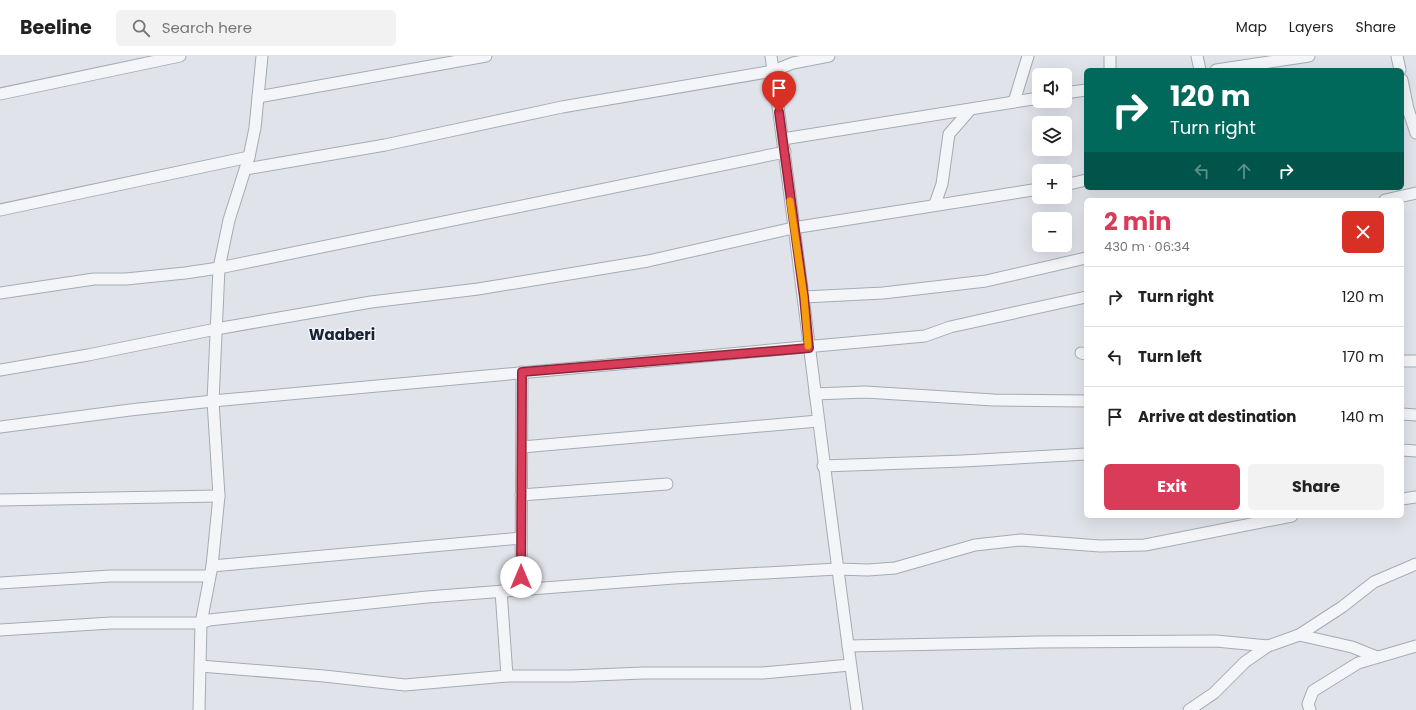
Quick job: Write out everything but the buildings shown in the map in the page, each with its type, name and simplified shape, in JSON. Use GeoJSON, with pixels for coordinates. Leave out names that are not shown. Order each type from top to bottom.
{"type":"FeatureCollection","features":[{"type":"Feature","properties":{"kind":"street"},"geometry":{"type":"LineString","coordinates":[[0,94],[180,56]]}},
{"type":"Feature","properties":{"kind":"street"},"geometry":{"type":"LineString","coordinates":[[199,710],[201,623],[211,571],[219,496],[213,401],[219,268],[229,220],[249,158],[258,97],[262,56]]}},
{"type":"Feature","properties":{"kind":"street"},"geometry":{"type":"LineString","coordinates":[[258,97],[486,56]]}},
{"type":"Feature","properties":{"kind":"street"},"geometry":{"type":"LineString","coordinates":[[771,56],[785,152],[793,228],[804,297],[823,466],[857,710]]}},
{"type":"Feature","properties":{"kind":"street"},"geometry":{"type":"LineString","coordinates":[[246,169],[385,145],[562,107],[773,71],[793,63],[829,56]]}},
{"type":"Feature","properties":{"kind":"street"},"geometry":{"type":"LineString","coordinates":[[1014,102],[1028,56]]}},
{"type":"Feature","properties":{"kind":"street"},"geometry":{"type":"LineString","coordinates":[[1110,56],[1110,68]]}},
{"type":"Feature","properties":{"kind":"street"},"geometry":{"type":"LineString","coordinates":[[1197,56],[1200,68]]}},
{"type":"Feature","properties":{"kind":"street"},"geometry":{"type":"LineString","coordinates":[[1229,68],[1309,56]]}},
{"type":"Feature","properties":{"kind":"street"},"geometry":{"type":"LineString","coordinates":[[1396,56],[1399,68]]}},
{"type":"Feature","properties":{"kind":"street"},"geometry":{"type":"LineString","coordinates":[[1404,88],[1416,133]]}},
{"type":"Feature","properties":{"kind":"street"},"geometry":{"type":"LineString","coordinates":[[1072,92],[1084,90]]}},
{"type":"Feature","properties":{"kind":"street"},"geometry":{"type":"LineString","coordinates":[[783,139],[1032,99]]}},
{"type":"Feature","properties":{"kind":"street"},"geometry":{"type":"LineString","coordinates":[[935,204],[942,184],[949,134],[970,110]]}},
{"type":"Feature","properties":{"kind":"street"},"geometry":{"type":"LineString","coordinates":[[0,293],[94,279],[126,279],[219,268],[785,152]]}},
{"type":"Feature","properties":{"kind":"street"},"geometry":{"type":"LineString","coordinates":[[0,210],[249,158]]}},
{"type":"Feature","properties":{"kind":"street"},"geometry":{"type":"LineString","coordinates":[[1072,183],[1084,180]]}},
{"type":"Feature","properties":{"kind":"street"},"geometry":{"type":"LineString","coordinates":[[0,370],[88,355],[216,329],[372,302],[478,289],[648,260],[793,228],[935,204],[1032,190]]}},
{"type":"Feature","properties":{"kind":"street"},"geometry":{"type":"LineString","coordinates":[[1394,198],[1416,193]]}},
{"type":"Feature","properties":{"kind":"street"},"geometry":{"type":"LineString","coordinates":[[804,297],[883,293],[986,281],[1084,258]]}},
{"type":"Feature","properties":{"kind":"street"},"geometry":{"type":"LineString","coordinates":[[0,427],[213,401],[522,372],[809,348],[925,336],[950,327],[1084,297]]}},
{"type":"Feature","properties":{"kind":"street"},"geometry":{"type":"LineString","coordinates":[[1404,361],[1416,361]]}},
{"type":"Feature","properties":{"kind":"street"},"geometry":{"type":"LineString","coordinates":[[521,590],[522,372]]}},
{"type":"Feature","properties":{"kind":"street"},"geometry":{"type":"LineString","coordinates":[[815,394],[865,392],[994,400],[1084,401]]}},
{"type":"Feature","properties":{"kind":"street"},"geometry":{"type":"LineString","coordinates":[[1404,414],[1416,415]]}},
{"type":"Feature","properties":{"kind":"street"},"geometry":{"type":"LineString","coordinates":[[522,447],[818,421]]}},
{"type":"Feature","properties":{"kind":"street"},"geometry":{"type":"LineString","coordinates":[[1404,450],[1416,451]]}},
{"type":"Feature","properties":{"kind":"street"},"geometry":{"type":"LineString","coordinates":[[823,466],[963,461],[1084,454]]}},
{"type":"Feature","properties":{"kind":"street"},"geometry":{"type":"LineString","coordinates":[[521,495],[667,484]]}},
{"type":"Feature","properties":{"kind":"street"},"geometry":{"type":"LineString","coordinates":[[0,500],[219,496]]}},
{"type":"Feature","properties":{"kind":"street"},"geometry":{"type":"LineString","coordinates":[[1404,499],[1416,497]]}},
{"type":"Feature","properties":{"kind":"street"},"geometry":{"type":"LineString","coordinates":[[0,630],[112,623],[201,623],[209,620],[427,597],[501,591],[745,573],[896,568],[975,545],[1021,540],[1100,546],[1145,545],[1282,518]]}},
{"type":"Feature","properties":{"kind":"street"},"geometry":{"type":"LineString","coordinates":[[0,583],[211,571],[521,538]]}},
{"type":"Feature","properties":{"kind":"street"},"geometry":{"type":"LineString","coordinates":[[1189,710],[1214,693],[1245,662],[1268,646],[1299,634],[1342,608],[1374,582],[1416,564]]}},
{"type":"Feature","properties":{"kind":"street"},"geometry":{"type":"LineString","coordinates":[[501,591],[507,676]]}},
{"type":"Feature","properties":{"kind":"street"},"geometry":{"type":"LineString","coordinates":[[1299,634],[1352,646],[1377,657]]}},
{"type":"Feature","properties":{"kind":"street"},"geometry":{"type":"LineString","coordinates":[[848,646],[1037,642],[1193,642],[1268,646]]}},
{"type":"Feature","properties":{"kind":"street"},"geometry":{"type":"LineString","coordinates":[[1310,710],[1308,704],[1313,691],[1358,662],[1416,646]]}},
{"type":"Feature","properties":{"kind":"street"},"geometry":{"type":"LineString","coordinates":[[200,666],[324,676],[405,685],[507,676],[571,676],[643,672],[763,672],[850,664]]}},
{"type":"Feature","properties":{"kind":"slow traffic"},"geometry":{"type":"LineString","coordinates":[[790,201],[804,297],[808,346]]}},
{"type":"Feature","properties":{"kind":"district","name":"Waaberi"},"geometry":{"type":"Point","coordinates":[342,335]}},
{"type":"Feature","properties":{"kind":"route"},"geometry":{"type":"LineString","coordinates":[[521,577],[522,372],[809,348],[804,297],[793,228],[779,112]]}}]}
